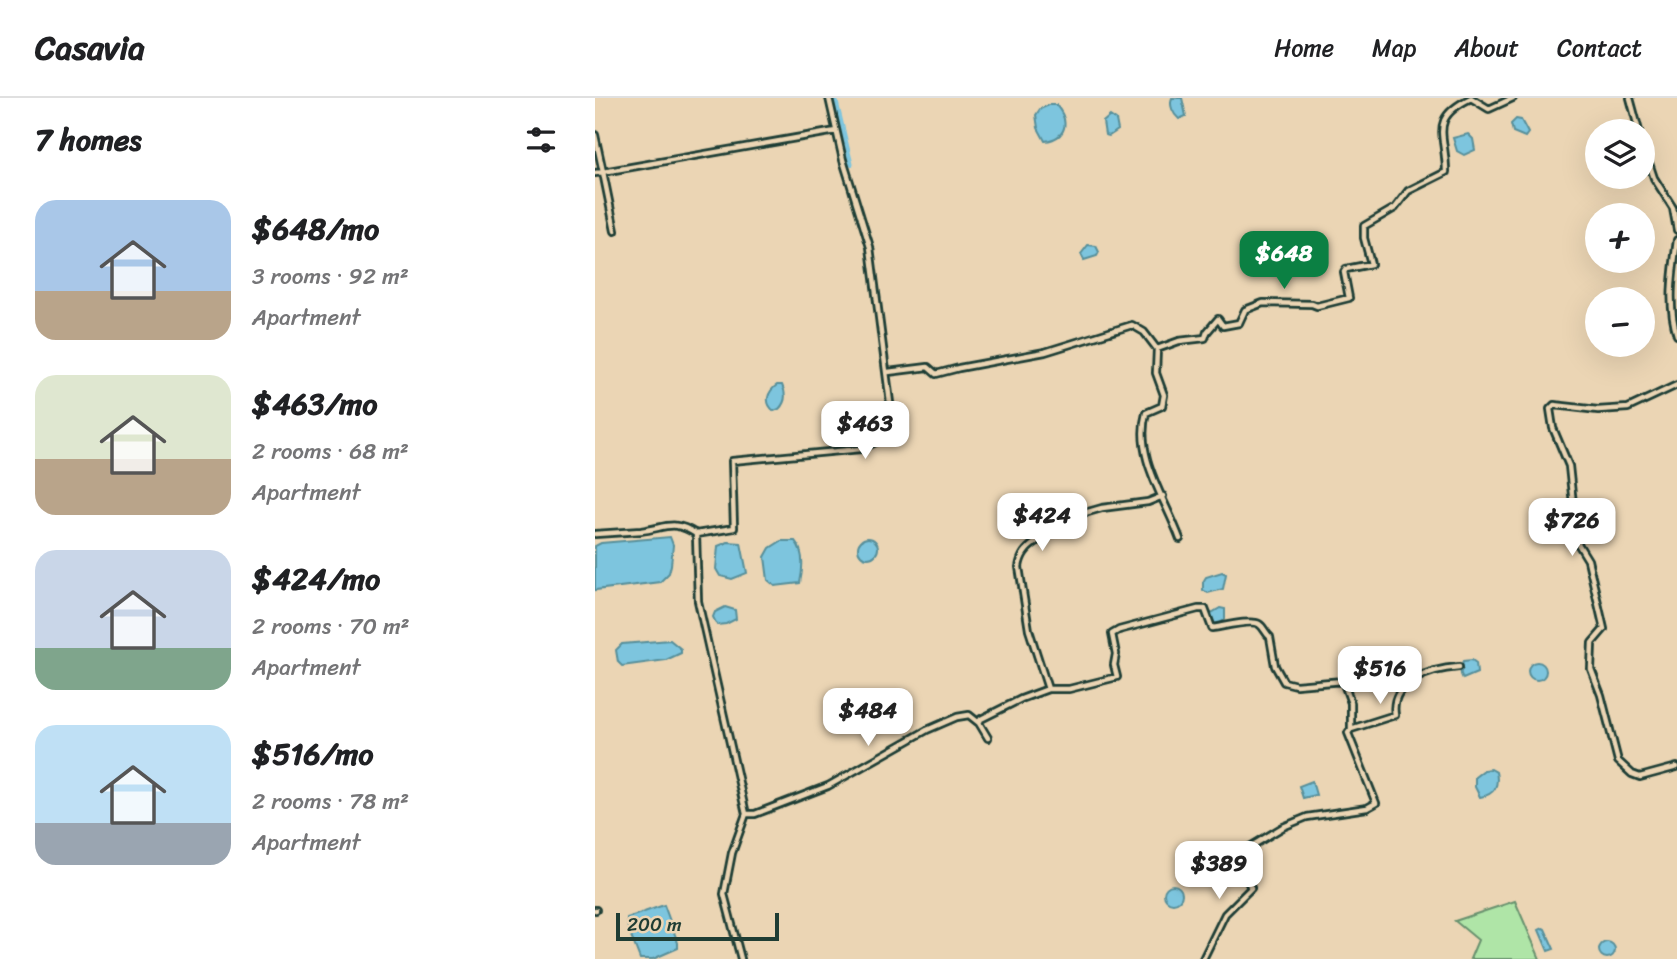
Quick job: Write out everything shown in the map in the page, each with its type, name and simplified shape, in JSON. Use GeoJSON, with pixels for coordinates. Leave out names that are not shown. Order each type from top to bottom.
{"type":"FeatureCollection","features":[{"type":"Feature","properties":{"kind":"street"},"geometry":{"type":"LineString","coordinates":[[595,534],[646,531],[660,526],[686,526],[696,534],[734,528],[732,461],[861,449],[890,435],[893,426],[888,372],[870,247],[829,98]]}},
{"type":"Feature","properties":{"kind":"street"},"geometry":{"type":"LineString","coordinates":[[1157,349],[1179,341],[1205,338],[1218,319],[1223,326],[1239,323],[1245,310],[1263,303],[1317,306],[1349,298],[1344,272],[1371,264],[1364,226],[1395,208],[1408,191],[1446,172],[1446,155],[1441,140],[1444,117],[1471,98],[1489,109],[1513,98]]}},
{"type":"Feature","properties":{"kind":"street"},"geometry":{"type":"LineString","coordinates":[[1630,98],[1636,119]]}},
{"type":"Feature","properties":{"kind":"street"},"geometry":{"type":"LineString","coordinates":[[595,173],[836,131]]}},
{"type":"Feature","properties":{"kind":"street"},"geometry":{"type":"LineString","coordinates":[[595,135],[615,231]]}},
{"type":"Feature","properties":{"kind":"street"},"geometry":{"type":"LineString","coordinates":[[1655,180],[1673,208],[1677,230]]}},
{"type":"Feature","properties":{"kind":"street"},"geometry":{"type":"LineString","coordinates":[[1677,240],[1672,313],[1677,335]]}},
{"type":"Feature","properties":{"kind":"street"},"geometry":{"type":"LineString","coordinates":[[888,372],[928,367],[936,374],[943,374],[959,368],[1045,352],[1132,325],[1144,332],[1157,349],[1156,373],[1164,395],[1162,406],[1146,412],[1143,429],[1144,453],[1180,539]]}},
{"type":"Feature","properties":{"kind":"street"},"geometry":{"type":"LineString","coordinates":[[1677,385],[1627,408],[1598,410],[1555,405],[1550,409],[1553,428],[1569,466],[1577,542],[1588,560],[1604,629],[1592,643],[1591,670],[1601,695],[1618,761],[1632,774],[1640,777],[1677,767]]}},
{"type":"Feature","properties":{"kind":"street"},"geometry":{"type":"LineString","coordinates":[[1048,689],[1030,630],[1019,566],[1020,558],[1036,542],[1035,531],[1039,526],[1103,508],[1148,502],[1163,496]]}},
{"type":"Feature","properties":{"kind":"street"},"geometry":{"type":"LineString","coordinates":[[696,534],[698,601],[746,814],[732,853],[725,894],[741,959]]}},
{"type":"Feature","properties":{"kind":"street"},"geometry":{"type":"LineString","coordinates":[[979,723],[981,719],[1021,699],[1048,689],[1069,689],[1117,677],[1112,634],[1206,609],[1212,628],[1254,622],[1261,625],[1270,637],[1275,666],[1284,682],[1296,685],[1343,681],[1351,703],[1351,729],[1348,733],[1375,803],[1367,808],[1307,817],[1283,827],[1240,853],[1239,860],[1251,888],[1225,914],[1203,959]]}},
{"type":"Feature","properties":{"kind":"street"},"geometry":{"type":"LineString","coordinates":[[1351,729],[1395,715],[1393,705],[1408,683],[1444,668],[1459,667]]}},
{"type":"Feature","properties":{"kind":"street"},"geometry":{"type":"LineString","coordinates":[[746,814],[755,814],[828,786],[921,733],[957,717],[969,715],[979,723],[988,738]]}},
{"type":"Feature","properties":{"kind":"green space"},"geometry":{"type":"Polygon","coordinates":[[[1515,901],[1540,959],[1470,959],[1478,940],[1455,921],[1515,901]]]}},
{"type":"Feature","properties":{"kind":"water"},"geometry":{"type":"Polygon","coordinates":[[[1172,98],[1182,98],[1186,116],[1179,119],[1175,115],[1171,106],[1172,98]]]}},
{"type":"Feature","properties":{"kind":"water"},"geometry":{"type":"Polygon","coordinates":[[[1056,105],[1060,111],[1064,128],[1058,136],[1045,141],[1038,128],[1036,115],[1040,109],[1056,105]]]}},
{"type":"Feature","properties":{"kind":"water"},"geometry":{"type":"Polygon","coordinates":[[[1110,116],[1116,120],[1118,130],[1109,136],[1105,135],[1103,122],[1110,116]]]}},
{"type":"Feature","properties":{"kind":"water"},"geometry":{"type":"Polygon","coordinates":[[[1516,119],[1521,120],[1528,133],[1525,137],[1513,132],[1511,124],[1516,119]]]}},
{"type":"Feature","properties":{"kind":"water"},"geometry":{"type":"Polygon","coordinates":[[[1468,134],[1473,139],[1475,150],[1464,155],[1457,151],[1453,138],[1468,134]]]}},
{"type":"Feature","properties":{"kind":"water"},"geometry":{"type":"Polygon","coordinates":[[[1088,245],[1096,246],[1099,252],[1097,256],[1084,260],[1081,254],[1088,245]]]}},
{"type":"Feature","properties":{"kind":"water"},"geometry":{"type":"Polygon","coordinates":[[[777,385],[782,385],[785,397],[779,409],[774,411],[768,398],[777,385]]]}},
{"type":"Feature","properties":{"kind":"water"},"geometry":{"type":"Polygon","coordinates":[[[670,537],[673,545],[671,565],[669,573],[660,582],[595,590],[595,546],[601,543],[670,537]]]}},
{"type":"Feature","properties":{"kind":"water"},"geometry":{"type":"Polygon","coordinates":[[[868,538],[875,541],[878,548],[875,555],[868,558],[861,555],[858,548],[861,541],[868,538]]]}},
{"type":"Feature","properties":{"kind":"water"},"geometry":{"type":"Polygon","coordinates":[[[781,541],[795,541],[798,545],[802,555],[800,583],[775,586],[768,580],[765,557],[770,548],[781,541]]]}},
{"type":"Feature","properties":{"kind":"water"},"geometry":{"type":"Polygon","coordinates":[[[728,542],[741,543],[747,573],[732,579],[720,576],[716,569],[718,546],[728,542]]]}},
{"type":"Feature","properties":{"kind":"water"},"geometry":{"type":"Polygon","coordinates":[[[1222,572],[1226,574],[1223,589],[1208,593],[1203,590],[1206,577],[1222,572]]]}},
{"type":"Feature","properties":{"kind":"water"},"geometry":{"type":"Polygon","coordinates":[[[725,607],[735,610],[736,619],[717,625],[713,617],[715,612],[725,607]]]}},
{"type":"Feature","properties":{"kind":"water"},"geometry":{"type":"Polygon","coordinates":[[[1220,608],[1225,609],[1225,619],[1217,626],[1210,614],[1220,608]]]}},
{"type":"Feature","properties":{"kind":"water"},"geometry":{"type":"Polygon","coordinates":[[[670,640],[681,649],[681,653],[666,660],[622,666],[618,662],[616,650],[622,644],[670,640]]]}},
{"type":"Feature","properties":{"kind":"water"},"geometry":{"type":"Polygon","coordinates":[[[1472,660],[1476,663],[1477,673],[1463,679],[1460,670],[1463,661],[1472,660]]]}},
{"type":"Feature","properties":{"kind":"water"},"geometry":{"type":"Polygon","coordinates":[[[1537,662],[1543,665],[1546,671],[1543,677],[1537,680],[1531,677],[1528,671],[1531,665],[1537,662]]]}},
{"type":"Feature","properties":{"kind":"water"},"geometry":{"type":"Polygon","coordinates":[[[1491,769],[1496,772],[1496,785],[1492,792],[1480,797],[1475,787],[1475,777],[1484,770],[1491,769]]]}},
{"type":"Feature","properties":{"kind":"water"},"geometry":{"type":"Polygon","coordinates":[[[1312,781],[1316,795],[1303,798],[1299,786],[1312,781]]]}},
{"type":"Feature","properties":{"kind":"water"},"geometry":{"type":"Polygon","coordinates":[[[1173,885],[1179,888],[1182,894],[1179,900],[1173,903],[1167,900],[1164,894],[1167,888],[1173,885]]]}},
{"type":"Feature","properties":{"kind":"water"},"geometry":{"type":"Polygon","coordinates":[[[664,905],[678,948],[653,959],[640,959],[627,918],[664,905]]]}},
{"type":"Feature","properties":{"kind":"water"},"geometry":{"type":"Polygon","coordinates":[[[1543,928],[1554,949],[1548,951],[1539,930],[1543,928]]]}},
{"type":"Feature","properties":{"kind":"water"},"geometry":{"type":"Polygon","coordinates":[[[1604,942],[1610,942],[1615,950],[1613,956],[1604,958],[1599,953],[1599,947],[1604,942]]]}},
{"type":"Feature","properties":{"kind":"waterway"},"geometry":{"type":"LineString","coordinates":[[835,98],[851,164]]}}]}
